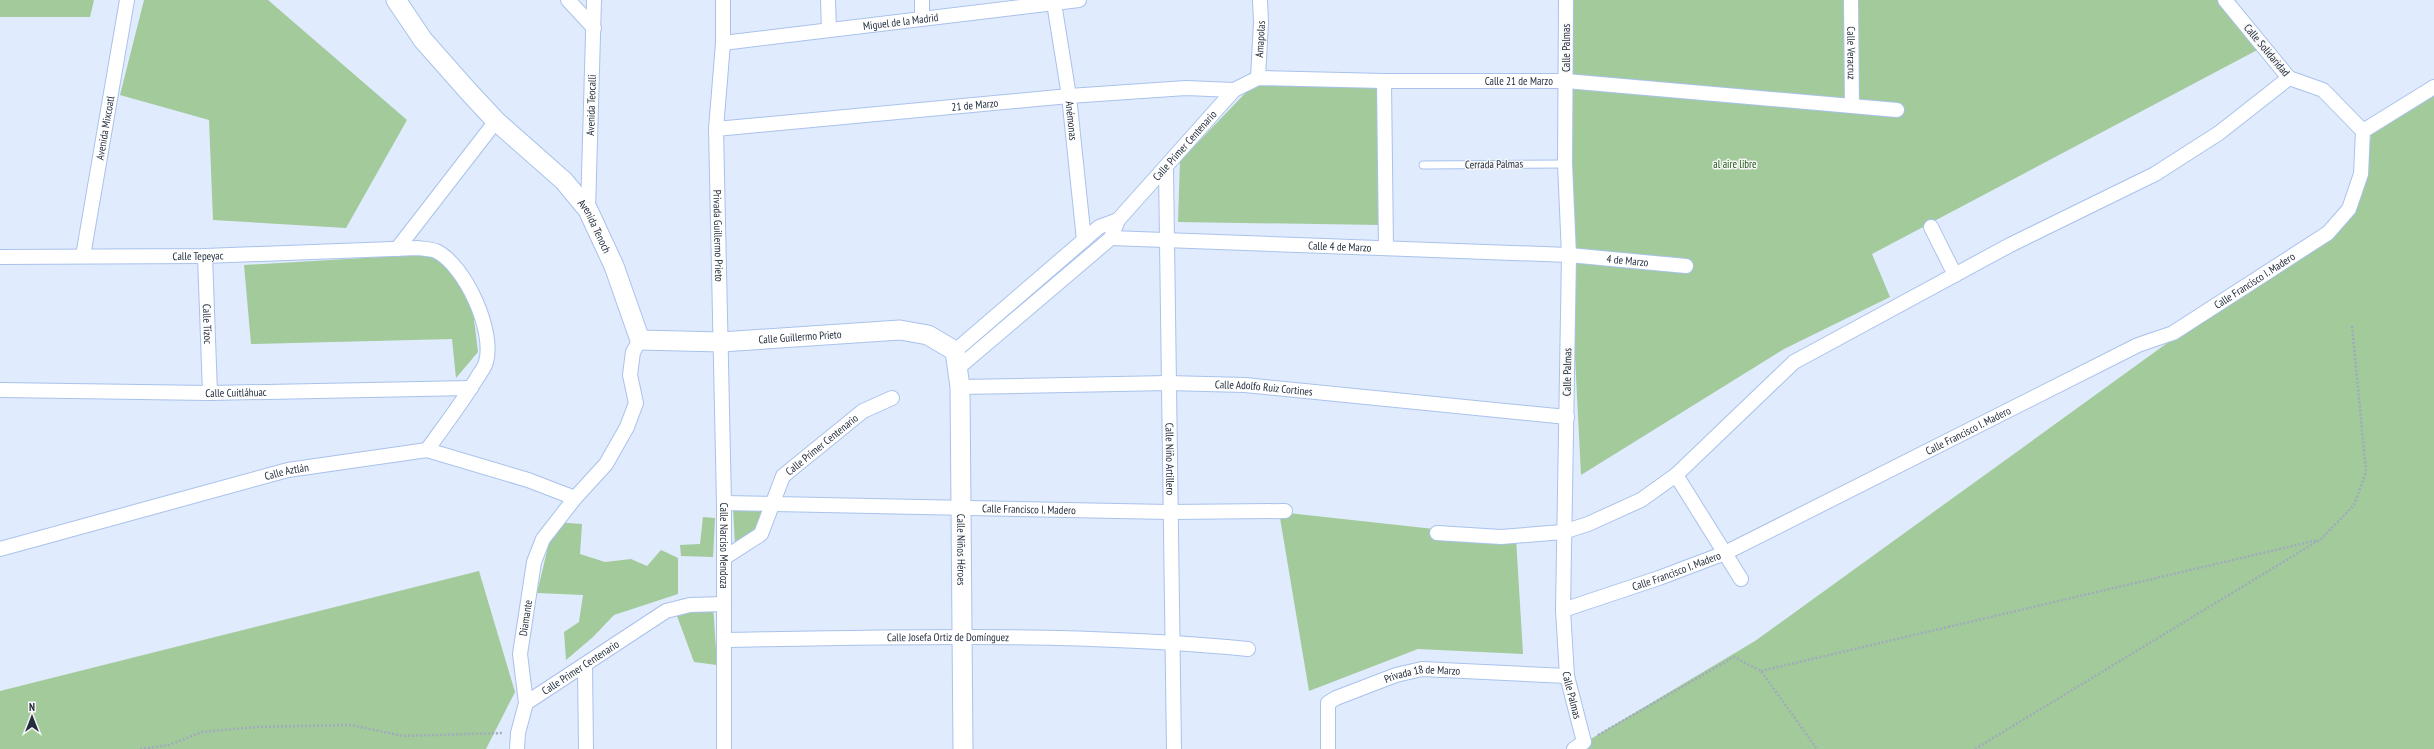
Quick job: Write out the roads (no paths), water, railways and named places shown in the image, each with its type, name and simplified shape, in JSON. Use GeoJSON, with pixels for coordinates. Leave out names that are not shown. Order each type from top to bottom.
{"type":"FeatureCollection","features":[{"type":"Feature","properties":{"kind":"street","name":"Avenida Mixcoatl"},"geometry":{"type":"LineString","coordinates":[[83,256],[126,0]]}},
{"type":"Feature","properties":{"kind":"street","name":"Avenida Tenoch"},"geometry":{"type":"LineString","coordinates":[[396,0],[423,40],[496,121],[564,181],[588,210],[614,266],[640,340]]}},
{"type":"Feature","properties":{"kind":"street"},"geometry":{"type":"LineString","coordinates":[[568,0],[594,28]]}},
{"type":"Feature","properties":{"kind":"street","name":"Avenida Teocalli"},"geometry":{"type":"LineString","coordinates":[[588,210],[594,0]]}},
{"type":"Feature","properties":{"kind":"street"},"geometry":{"type":"LineString","coordinates":[[716,129],[724,43],[723,0]]}},
{"type":"Feature","properties":{"kind":"street"},"geometry":{"type":"LineString","coordinates":[[828,0],[829,30]]}},
{"type":"Feature","properties":{"kind":"street"},"geometry":{"type":"LineString","coordinates":[[922,0],[922,18]]}},
{"type":"Feature","properties":{"kind":"street","name":"Miguel de la Madrid"},"geometry":{"type":"LineString","coordinates":[[724,43],[922,18],[1025,3],[1054,3],[1078,0]]}},
{"type":"Feature","properties":{"kind":"street","name":"Amapolas"},"geometry":{"type":"LineString","coordinates":[[1258,78],[1262,22],[1260,0]]}},
{"type":"Feature","properties":{"kind":"street","name":"Calle Palmas"},"geometry":{"type":"LineString","coordinates":[[1566,0],[1565,164],[1569,255],[1567,417],[1563,532],[1563,610],[1567,676],[1579,746]]}},
{"type":"Feature","properties":{"kind":"street","name":"Calle Veracruz"},"geometry":{"type":"LineString","coordinates":[[1850,0],[1852,106]]}},
{"type":"Feature","properties":{"kind":"street","name":"Calle Solidaridad"},"geometry":{"type":"LineString","coordinates":[[2225,0],[2289,78],[2323,90],[2363,131]]}},
{"type":"Feature","properties":{"kind":"street","name":"Anémonas"},"geometry":{"type":"LineString","coordinates":[[1054,3],[1069,96],[1084,240]]}},
{"type":"Feature","properties":{"kind":"street","name":"Calle 21 de Marzo"},"geometry":{"type":"LineString","coordinates":[[1258,78],[1384,81],[1566,81],[1897,110]]}},
{"type":"Feature","properties":{"kind":"street","name":"Calle Primer Centenario"},"geometry":{"type":"LineString","coordinates":[[956,359],[1111,238],[1118,220],[1234,90],[1258,78]]}},
{"type":"Feature","properties":{"kind":"street"},"geometry":{"type":"LineString","coordinates":[[1437,533],[1501,537],[1563,532],[1588,524],[1641,500],[1676,475],[1794,362],[2010,245],[2155,174],[2219,133],[2289,78]]}},
{"type":"Feature","properties":{"kind":"street"},"geometry":{"type":"LineString","coordinates":[[1384,81],[1386,248]]}},
{"type":"Feature","properties":{"kind":"street"},"geometry":{"type":"LineString","coordinates":[[2363,131],[2434,87]]}},
{"type":"Feature","properties":{"kind":"street","name":"21 de Marzo"},"geometry":{"type":"LineString","coordinates":[[716,129],[1069,96],[1186,88],[1234,90]]}},
{"type":"Feature","properties":{"kind":"street"},"geometry":{"type":"LineString","coordinates":[[397,249],[496,121]]}},
{"type":"Feature","properties":{"kind":"street","name":"Privada Guillermo Prieto"},"geometry":{"type":"LineString","coordinates":[[716,129],[721,342]]}},
{"type":"Feature","properties":{"kind":"street","name":"Calle Francisco I. Madero"},"geometry":{"type":"LineString","coordinates":[[1563,610],[1659,578],[1725,553],[2138,345],[2173,333],[2328,232],[2349,209],[2361,174],[2363,131]]}},
{"type":"Feature","properties":{"kind":"street","name":"Calle Niño Artillero"},"geometry":{"type":"LineString","coordinates":[[1166,168],[1168,241],[1169,512],[1174,749]]}},
{"type":"Feature","properties":{"kind":"street","name":"Calle Primer Centenario"},"geometry":{"type":"LineString","coordinates":[[956,359],[1099,227],[1118,220]]}},
{"type":"Feature","properties":{"kind":"street"},"geometry":{"type":"LineString","coordinates":[[1931,227],[1955,275]]}},
{"type":"Feature","properties":{"kind":"street","name":"Calle 4 de Marzo"},"geometry":{"type":"LineString","coordinates":[[1111,238],[1569,255]]}},
{"type":"Feature","properties":{"kind":"street","name":"Calle Tepeyac"},"geometry":{"type":"LineString","coordinates":[[0,257],[205,256],[418,248],[436,251],[452,263],[479,307],[487,337],[486,362],[471,388],[427,450]]}},
{"type":"Feature","properties":{"kind":"street","name":"4 de Marzo"},"geometry":{"type":"LineString","coordinates":[[1569,255],[1686,266]]}},
{"type":"Feature","properties":{"kind":"street","name":"Calle Tízoc"},"geometry":{"type":"LineString","coordinates":[[205,256],[210,393]]}},
{"type":"Feature","properties":{"kind":"street","name":"Calle Guillermo Prieto"},"geometry":{"type":"LineString","coordinates":[[640,340],[721,342],[900,330],[928,335],[956,359]]}},
{"type":"Feature","properties":{"kind":"street"},"geometry":{"type":"LineString","coordinates":[[575,498],[606,464],[627,427],[636,404],[630,374],[633,352],[640,340]]}},
{"type":"Feature","properties":{"kind":"street","name":"Calle Narciso Mendoza"},"geometry":{"type":"LineString","coordinates":[[721,342],[724,503],[724,749]]}},
{"type":"Feature","properties":{"kind":"street","name":"Calle Niños Héroes"},"geometry":{"type":"LineString","coordinates":[[956,359],[960,387],[963,749]]}},
{"type":"Feature","properties":{"kind":"street","name":"Calle Adolfo Ruiz Cortines"},"geometry":{"type":"LineString","coordinates":[[960,387],[1168,383],[1246,385],[1567,417]]}},
{"type":"Feature","properties":{"kind":"street","name":"Calle Cuitláhuac"},"geometry":{"type":"LineString","coordinates":[[0,390],[210,393],[471,388]]}},
{"type":"Feature","properties":{"kind":"street","name":"Calle Primer Centenario"},"geometry":{"type":"LineString","coordinates":[[724,558],[761,534],[770,514],[772,504],[783,476],[863,411],[892,398]]}},
{"type":"Feature","properties":{"kind":"street","name":"Calle Aztlán"},"geometry":{"type":"LineString","coordinates":[[0,549],[288,470],[427,450],[528,480],[575,498]]}},
{"type":"Feature","properties":{"kind":"street"},"geometry":{"type":"LineString","coordinates":[[1676,475],[1741,579]]}},
{"type":"Feature","properties":{"kind":"street","name":"Diamante"},"geometry":{"type":"LineString","coordinates":[[517,749],[518,733],[526,703],[520,654],[534,562],[543,539],[575,498]]}},
{"type":"Feature","properties":{"kind":"street","name":"Calle Francisco I. Madero"},"geometry":{"type":"LineString","coordinates":[[724,503],[1169,512],[1286,511]]}},
{"type":"Feature","properties":{"kind":"street","name":"Calle Primer Centenario"},"geometry":{"type":"LineString","coordinates":[[526,703],[666,611],[690,605],[724,604]]}},
{"type":"Feature","properties":{"kind":"street","name":"Calle Josefa Ortiz de Domínguez"},"geometry":{"type":"LineString","coordinates":[[724,640],[962,636],[1171,641],[1248,649]]}},
{"type":"Feature","properties":{"kind":"street"},"geometry":{"type":"LineString","coordinates":[[585,665],[586,749]]}},
{"type":"Feature","properties":{"kind":"street","name":"Privada 18 de Marzo"},"geometry":{"type":"LineString","coordinates":[[1328,749],[1328,703],[1336,698],[1396,675],[1422,669],[1567,676]]}},
{"type":"Feature","properties":{"kind":"lane","name":"Cerrada Palmas"},"geometry":{"type":"LineString","coordinates":[[1423,165],[1565,164]]}},
{"type":"Feature","properties":{"kind":"park label","name":"al aire libre"},"geometry":{"type":"Point","coordinates":[1735,164]}}]}
